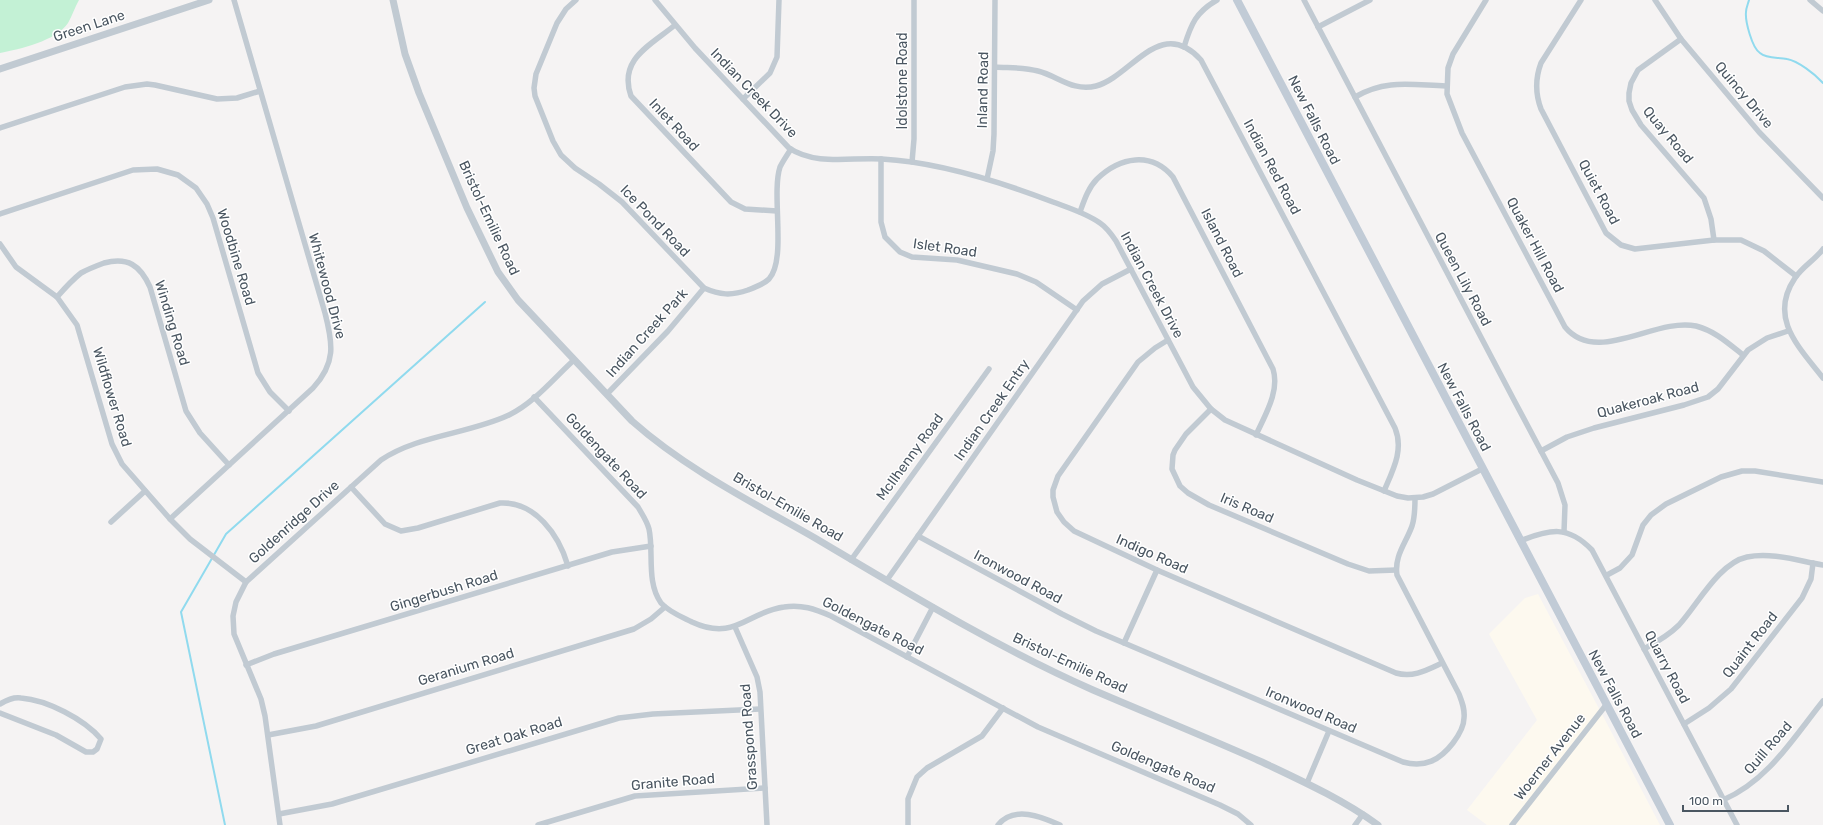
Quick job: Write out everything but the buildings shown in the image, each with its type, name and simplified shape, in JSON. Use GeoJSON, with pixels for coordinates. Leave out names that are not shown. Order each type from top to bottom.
{"type":"FeatureCollection","features":[{"type":"Feature","properties":{"kind":"main road","name":"New Falls Road"},"geometry":{"type":"LineString","coordinates":[[1237,0],[1670,825]]}},
{"type":"Feature","properties":{"kind":"street","name":"Green Lane"},"geometry":{"type":"LineString","coordinates":[[0,69],[209,0]]}},
{"type":"Feature","properties":{"kind":"street","name":"Whitewood Drive"},"geometry":{"type":"LineString","coordinates":[[170,519],[313,388],[324,375],[331,357],[332,343],[325,313],[234,0]]}},
{"type":"Feature","properties":{"kind":"street","name":"Bristol-Emilie Road"},"geometry":{"type":"LineString","coordinates":[[393,0],[405,54],[419,93],[467,208],[498,272],[518,300],[632,421],[670,452],[851,560],[1043,667],[1307,783],[1363,814],[1378,825]]}},
{"type":"Feature","properties":{"kind":"street","name":"Ice Pond Road"},"geometry":{"type":"LineString","coordinates":[[576,0],[566,9],[557,23],[535,81],[535,96],[554,141],[566,160],[610,191],[622,202],[704,288],[714,293],[731,295],[760,286],[769,279],[773,273],[776,263],[778,178],[785,158],[791,149]]}},
{"type":"Feature","properties":{"kind":"street","name":"Indian Creek Drive"},"geometry":{"type":"LineString","coordinates":[[656,0],[675,25],[791,149],[810,157],[882,159],[912,162],[987,180],[1027,192],[1080,212],[1101,223],[1116,241],[1193,387],[1211,409],[1231,424],[1396,496],[1415,498],[1433,494],[1482,469]]}},
{"type":"Feature","properties":{"kind":"street"},"geometry":{"type":"LineString","coordinates":[[744,100],[770,73],[777,58],[779,0]]}},
{"type":"Feature","properties":{"kind":"street","name":"Idolstone Road"},"geometry":{"type":"LineString","coordinates":[[912,162],[914,139],[914,0]]}},
{"type":"Feature","properties":{"kind":"street","name":"Inland Road"},"geometry":{"type":"LineString","coordinates":[[987,180],[993,151],[994,134],[995,0]]}},
{"type":"Feature","properties":{"kind":"street"},"geometry":{"type":"LineString","coordinates":[[995,67],[1031,69],[1048,74],[1073,86],[1094,87],[1109,81],[1150,49],[1168,45],[1184,47],[1195,18],[1217,0]]}},
{"type":"Feature","properties":{"kind":"street","name":"Queen Lily Road"},"geometry":{"type":"LineString","coordinates":[[1304,0],[1562,493],[1565,505],[1564,532]]}},
{"type":"Feature","properties":{"kind":"street"},"geometry":{"type":"LineString","coordinates":[[1318,27],[1370,0]]}},
{"type":"Feature","properties":{"kind":"street","name":"Quaker Hill Road"},"geometry":{"type":"LineString","coordinates":[[1486,0],[1453,54],[1448,68],[1446,86],[1451,108],[1462,132],[1569,332],[1581,339],[1595,343],[1616,340],[1665,327],[1696,326],[1718,335],[1742,355]]}},
{"type":"Feature","properties":{"kind":"street","name":"Quiet Road"},"geometry":{"type":"LineString","coordinates":[[1581,0],[1541,63],[1537,77],[1536,89],[1541,109],[1600,223],[1613,241],[1620,245],[1632,248],[1651,248],[1714,240],[1747,241],[1764,251],[1796,276]]}},
{"type":"Feature","properties":{"kind":"street","name":"Quincy Drive"},"geometry":{"type":"LineString","coordinates":[[1655,0],[1681,39],[1758,132],[1823,198]]}},
{"type":"Feature","properties":{"kind":"street"},"geometry":{"type":"LineString","coordinates":[[1810,0],[1823,11]]}},
{"type":"Feature","properties":{"kind":"street","name":"Inlet Road"},"geometry":{"type":"LineString","coordinates":[[675,25],[632,61],[627,79],[631,96],[731,202],[745,209],[777,211]]}},
{"type":"Feature","properties":{"kind":"street","name":"Quay Road"},"geometry":{"type":"LineString","coordinates":[[1681,39],[1638,70],[1631,83],[1629,101],[1634,115],[1641,125],[1704,198],[1711,219],[1714,240]]}},
{"type":"Feature","properties":{"kind":"street","name":"Indian Red Road"},"geometry":{"type":"LineString","coordinates":[[1184,47],[1196,54],[1207,68],[1395,428],[1399,442],[1398,452],[1384,491]]}},
{"type":"Feature","properties":{"kind":"street"},"geometry":{"type":"LineString","coordinates":[[0,128],[125,87],[138,85],[156,85],[217,99],[237,98],[260,91]]}},
{"type":"Feature","properties":{"kind":"street"},"geometry":{"type":"LineString","coordinates":[[1355,97],[1364,91],[1384,85],[1446,86]]}},
{"type":"Feature","properties":{"kind":"street","name":"Islet Road"},"geometry":{"type":"LineString","coordinates":[[882,159],[880,203],[883,233],[894,248],[912,257],[957,260],[1017,274],[1036,282],[1077,310]]}},
{"type":"Feature","properties":{"kind":"street","name":"Island Road"},"geometry":{"type":"LineString","coordinates":[[1080,212],[1086,195],[1097,179],[1127,161],[1139,159],[1158,163],[1173,177],[1274,369],[1276,382],[1274,394],[1256,435]]}},
{"type":"Feature","properties":{"kind":"street","name":"Woodbine Road"},"geometry":{"type":"LineString","coordinates":[[0,214],[133,170],[157,169],[167,171],[187,180],[203,196],[213,218],[258,373],[270,392],[288,411]]}},
{"type":"Feature","properties":{"kind":"street","name":"Wildflower Road"},"geometry":{"type":"LineString","coordinates":[[0,244],[16,267],[57,298],[77,325],[116,453],[126,470],[170,519],[201,548],[246,582]]}},
{"type":"Feature","properties":{"kind":"street"},"geometry":{"type":"LineString","coordinates":[[1823,249],[1796,276],[1786,297],[1785,306],[1788,331],[1801,351],[1823,378]]}},
{"type":"Feature","properties":{"kind":"street","name":"Winding Road"},"geometry":{"type":"LineString","coordinates":[[57,298],[73,280],[87,269],[112,261],[129,263],[136,267],[142,273],[150,287],[186,411],[200,433],[229,465]]}},
{"type":"Feature","properties":{"kind":"street","name":"Indian Creek Entry"},"geometry":{"type":"LineString","coordinates":[[887,580],[1083,301],[1102,284],[1131,269]]}},
{"type":"Feature","properties":{"kind":"street","name":"Indian Creek Park"},"geometry":{"type":"LineString","coordinates":[[607,394],[663,336],[704,288]]}},
{"type":"Feature","properties":{"kind":"street","name":"Quakeroak Road"},"geometry":{"type":"LineString","coordinates":[[1541,451],[1567,437],[1594,428],[1689,403],[1708,396],[1718,389],[1729,376],[1742,355],[1767,338],[1788,331]]}},
{"type":"Feature","properties":{"kind":"street","name":"Indigo Road"},"geometry":{"type":"LineString","coordinates":[[1168,340],[1154,348],[1138,362],[1058,476],[1053,490],[1053,497],[1057,512],[1068,527],[1100,544],[1156,570],[1400,674],[1416,674],[1442,662]]}},
{"type":"Feature","properties":{"kind":"street","name":"Goldenridge Drive"},"geometry":{"type":"LineString","coordinates":[[280,825],[268,735],[261,699],[234,634],[233,622],[238,597],[246,582],[388,455],[418,443],[498,420],[520,408],[534,397],[574,360]]}},
{"type":"Feature","properties":{"kind":"street","name":"McIlhenny Road"},"geometry":{"type":"LineString","coordinates":[[851,560],[989,369]]}},
{"type":"Feature","properties":{"kind":"street","name":"Goldengate Road"},"geometry":{"type":"LineString","coordinates":[[534,397],[638,507],[648,526],[654,588],[665,607],[677,615],[700,626],[711,629],[735,627],[778,608],[804,606],[831,616],[1003,708],[1059,736],[1220,805],[1238,814],[1251,825]]}},
{"type":"Feature","properties":{"kind":"street","name":"Iris Road"},"geometry":{"type":"LineString","coordinates":[[1211,409],[1180,442],[1173,456],[1172,469],[1174,476],[1183,489],[1209,505],[1348,564],[1370,571],[1396,570]]}},
{"type":"Feature","properties":{"kind":"street"},"geometry":{"type":"LineString","coordinates":[[1607,576],[1620,568],[1632,555],[1643,525],[1651,514],[1666,504],[1721,477],[1742,471],[1755,471],[1823,482]]}},
{"type":"Feature","properties":{"kind":"street"},"geometry":{"type":"LineString","coordinates":[[351,487],[385,524],[401,531],[418,528],[500,504],[508,503],[521,505],[534,513],[553,533],[568,566]]}},
{"type":"Feature","properties":{"kind":"street"},"geometry":{"type":"LineString","coordinates":[[111,522],[145,491]]}},
{"type":"Feature","properties":{"kind":"street"},"geometry":{"type":"LineString","coordinates":[[1396,570],[1398,555],[1413,524],[1415,498]]}},
{"type":"Feature","properties":{"kind":"street"},"geometry":{"type":"LineString","coordinates":[[1520,541],[1547,532],[1564,532]]}},
{"type":"Feature","properties":{"kind":"street","name":"Quarry Road"},"geometry":{"type":"LineString","coordinates":[[1564,532],[1584,541],[1592,550],[1737,825]]}},
{"type":"Feature","properties":{"kind":"street","name":"Ironwood Road"},"geometry":{"type":"LineString","coordinates":[[918,536],[1062,614],[1124,643],[1410,764],[1422,764],[1440,757],[1458,736],[1464,718],[1463,703],[1399,580],[1396,570]]}},
{"type":"Feature","properties":{"kind":"street","name":"Gingerbush Road"},"geometry":{"type":"LineString","coordinates":[[246,665],[281,652],[612,552],[651,546]]}},
{"type":"Feature","properties":{"kind":"street"},"geometry":{"type":"LineString","coordinates":[[1644,649],[1665,637],[1679,625],[1727,567],[1739,560],[1747,557],[1767,556],[1823,565]]}},
{"type":"Feature","properties":{"kind":"street","name":"Quaint Road"},"geometry":{"type":"LineString","coordinates":[[1684,724],[1723,697],[1736,683],[1802,598],[1811,579],[1813,563]]}},
{"type":"Feature","properties":{"kind":"street"},"geometry":{"type":"LineString","coordinates":[[1124,643],[1156,570]]}},
{"type":"Feature","properties":{"kind":"street","name":"Geranium Road"},"geometry":{"type":"LineString","coordinates":[[268,735],[316,726],[634,629],[651,619],[665,607]]}},
{"type":"Feature","properties":{"kind":"street"},"geometry":{"type":"LineString","coordinates":[[907,657],[933,607]]}},
{"type":"Feature","properties":{"kind":"street","name":"Grasspond Road"},"geometry":{"type":"LineString","coordinates":[[735,627],[757,677],[767,825]]}},
{"type":"Feature","properties":{"kind":"street"},"geometry":{"type":"LineString","coordinates":[[0,704],[9,699],[20,698],[42,702],[67,713],[94,730],[101,739],[100,744],[93,752],[86,752],[56,735],[0,713]]}},
{"type":"Feature","properties":{"kind":"street","name":"Quill Road"},"geometry":{"type":"LineString","coordinates":[[1723,800],[1749,787],[1765,772],[1823,701]]}},
{"type":"Feature","properties":{"kind":"street","name":"Woerner Avenue"},"geometry":{"type":"LineString","coordinates":[[1512,825],[1606,705]]}},
{"type":"Feature","properties":{"kind":"street"},"geometry":{"type":"LineString","coordinates":[[908,825],[908,799],[917,777],[927,768],[982,736],[1003,708]]}},
{"type":"Feature","properties":{"kind":"street","name":"Great Oak Road"},"geometry":{"type":"LineString","coordinates":[[279,814],[317,808],[340,802],[619,718],[653,714],[760,709]]}},
{"type":"Feature","properties":{"kind":"street"},"geometry":{"type":"LineString","coordinates":[[1307,783],[1329,731]]}},
{"type":"Feature","properties":{"kind":"street","name":"Granite Road"},"geometry":{"type":"LineString","coordinates":[[538,825],[635,796],[765,788]]}},
{"type":"Feature","properties":{"kind":"street"},"geometry":{"type":"LineString","coordinates":[[998,825],[1004,819],[1012,816],[1032,814],[1044,817],[1060,825]]}},
{"type":"Feature","properties":{"kind":"street"},"geometry":{"type":"LineString","coordinates":[[1356,825],[1363,814]]}},
{"type":"Feature","properties":{"kind":"shaded area"},"geometry":{"type":"Polygon","coordinates":[[[1538,594],[1660,825],[1487,825],[1467,810],[1537,720],[1489,634],[1525,598],[1538,594]]]}},
{"type":"Feature","properties":{"kind":"green space"},"geometry":{"type":"Polygon","coordinates":[[[0,0],[79,0],[68,23],[55,35],[37,43],[0,53],[0,0]]]}},
{"type":"Feature","properties":{"kind":"waterway"},"geometry":{"type":"LineString","coordinates":[[1749,0],[1746,16],[1750,34],[1757,50],[1766,56],[1796,62],[1811,72],[1823,83]]}},
{"type":"Feature","properties":{"kind":"waterway"},"geometry":{"type":"LineString","coordinates":[[225,825],[181,612],[226,534],[485,302]]}}]}
